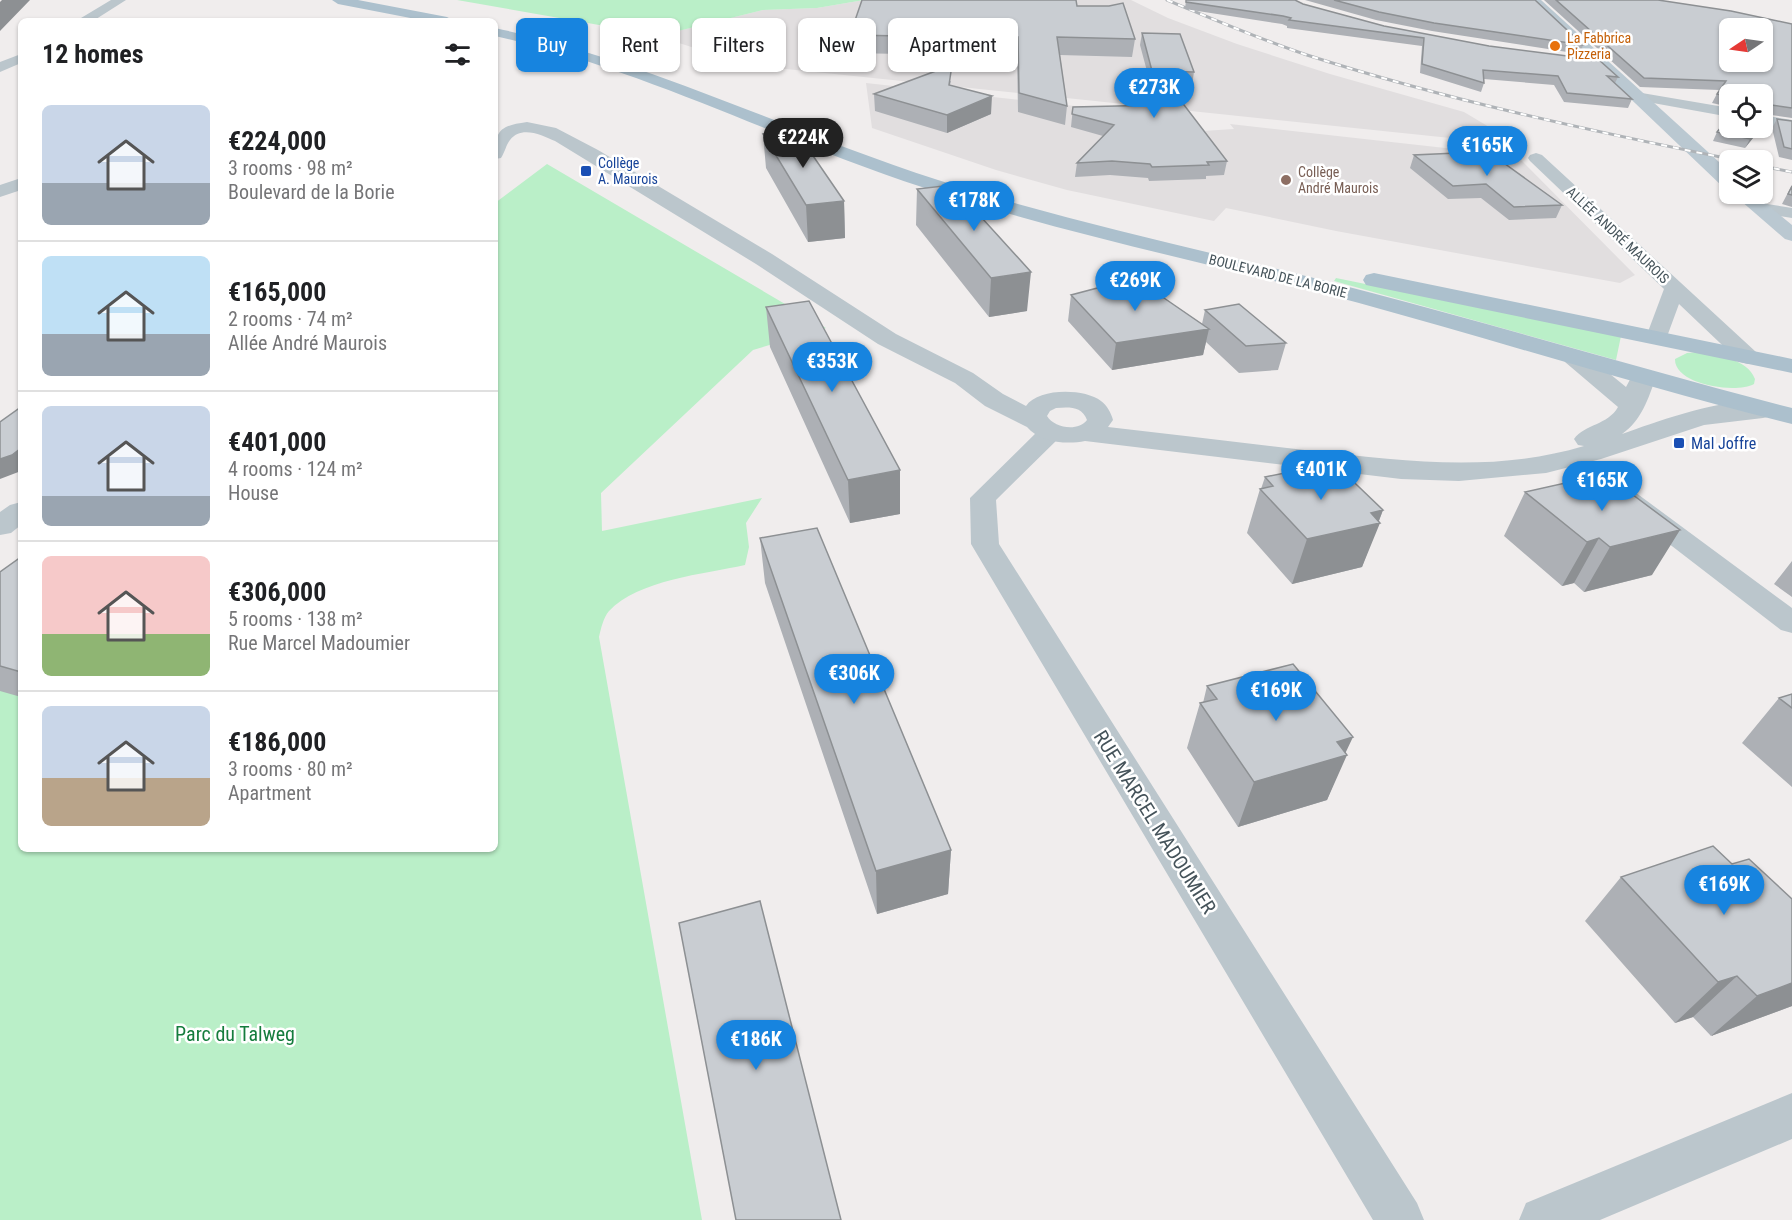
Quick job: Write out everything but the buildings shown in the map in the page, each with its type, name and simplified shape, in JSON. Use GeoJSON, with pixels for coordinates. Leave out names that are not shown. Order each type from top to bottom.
{"type":"FeatureCollection","features":[{"type":"Feature","properties":{"kind":"main road"},"geometry":{"type":"LineString","coordinates":[[338,0],[453,17]]}},
{"type":"Feature","properties":{"kind":"main road"},"geometry":{"type":"LineString","coordinates":[[385,0],[453,17]]}},
{"type":"Feature","properties":{"kind":"main road"},"geometry":{"type":"LineString","coordinates":[[1533,0],[1719,173]]}},
{"type":"Feature","properties":{"kind":"main road","name":"BOULEVARD DE LA BORIE"},"geometry":{"type":"LineString","coordinates":[[498,23],[552,34],[622,56],[961,176],[1126,224],[1376,281],[1792,366]]}},
{"type":"Feature","properties":{"kind":"main road","name":"BOULEVARD DE LA BORIE"},"geometry":{"type":"LineString","coordinates":[[498,33],[604,61],[931,184],[1113,235],[1365,298],[1792,417]]}},
{"type":"Feature","properties":{"kind":"main road"},"geometry":{"type":"LineString","coordinates":[[1756,204],[1792,235]]}},
{"type":"Feature","properties":{"kind":"main road"},"geometry":{"type":"LineString","coordinates":[[1643,377],[1657,337]]}},
{"type":"Feature","properties":{"kind":"main road","name":"ALLÉE ANDRÉ MAUROIS"},"geometry":{"type":"LineString","coordinates":[[1748,357],[1766,374],[1773,385],[1763,410]]}},
{"type":"Feature","properties":{"kind":"street"},"geometry":{"type":"LineString","coordinates":[[80,18],[94,0]]}},
{"type":"Feature","properties":{"kind":"street"},"geometry":{"type":"LineString","coordinates":[[88,18],[120,0]]}},
{"type":"Feature","properties":{"kind":"street"},"geometry":{"type":"LineString","coordinates":[[0,67],[18,59]]}},
{"type":"Feature","properties":{"kind":"street"},"geometry":{"type":"LineString","coordinates":[[1581,60],[1598,62]]}},
{"type":"Feature","properties":{"kind":"street"},"geometry":{"type":"LineString","coordinates":[[1636,96],[1719,111]]}},
{"type":"Feature","properties":{"kind":"street"},"geometry":{"type":"LineString","coordinates":[[1773,121],[1792,125]]}},
{"type":"Feature","properties":{"kind":"street"},"geometry":{"type":"LineString","coordinates":[[500,137],[535,137],[568,143],[601,159],[764,259],[887,339],[963,378],[994,400],[1046,418],[1062,435],[1092,424],[1211,449],[1344,463],[1382,470],[1453,472],[1527,466],[1575,450],[1714,415],[1763,410]]}},
{"type":"Feature","properties":{"kind":"street"},"geometry":{"type":"LineString","coordinates":[[500,137],[535,137]]}},
{"type":"Feature","properties":{"kind":"street","name":"ALLÉE ANDRÉ MAUROIS"},"geometry":{"type":"LineString","coordinates":[[1536,158],[1748,357]]}},
{"type":"Feature","properties":{"kind":"street"},"geometry":{"type":"LineString","coordinates":[[0,191],[18,185]]}},
{"type":"Feature","properties":{"kind":"street"},"geometry":{"type":"LineString","coordinates":[[1761,208],[1792,213]]}},
{"type":"Feature","properties":{"kind":"street","name":"ALLÉE ANDRÉ MAUROIS"},"geometry":{"type":"LineString","coordinates":[[1657,337],[1674,288]]}},
{"type":"Feature","properties":{"kind":"street"},"geometry":{"type":"LineString","coordinates":[[1574,357],[1633,406]]}},
{"type":"Feature","properties":{"kind":"street"},"geometry":{"type":"LineString","coordinates":[[1575,450],[1625,420],[1633,406],[1643,377]]}},
{"type":"Feature","properties":{"kind":"street","name":"RUE MARCEL MADOUMIER"},"geometry":{"type":"LineString","coordinates":[[1046,418],[983,498],[985,544],[1400,1220]]}},
{"type":"Feature","properties":{"kind":"street"},"geometry":{"type":"LineString","coordinates":[[1575,450],[1792,623]]}},
{"type":"Feature","properties":{"kind":"street"},"geometry":{"type":"LineString","coordinates":[[0,545],[7,534],[0,527],[18,513]]}},
{"type":"Feature","properties":{"kind":"street"},"geometry":{"type":"LineString","coordinates":[[1543,1220],[1792,1116]]}},
{"type":"Feature","properties":{"kind":"shaded area"},"geometry":{"type":"Polygon","coordinates":[[[864,0],[1131,0],[1168,18],[1237,44],[1330,74],[1464,112],[1526,149],[1508,144],[815,72],[876,72],[876,18],[798,18],[798,70],[786,69],[786,18],[730,18],[763,10],[817,8],[864,0]]]}},
{"type":"Feature","properties":{"kind":"shaded area"},"geometry":{"type":"Polygon","coordinates":[[[692,27],[692,47],[680,43],[680,30],[692,27]]]}},
{"type":"Feature","properties":{"kind":"shaded area","name":"Collège André Maurois"},"geometry":{"type":"Polygon","coordinates":[[[866,83],[1192,119],[1203,131],[1234,129],[1230,124],[1517,156],[1635,275],[1620,283],[1336,231],[1226,208],[1214,221],[1067,190],[996,170],[872,128],[866,83]]]}},
{"type":"Feature","properties":{"kind":"green space"},"geometry":{"type":"Polygon","coordinates":[[[457,0],[864,0],[817,8],[763,10],[731,18],[692,18],[692,28],[680,31],[680,18],[600,18],[600,25],[588,23],[588,18],[559,18],[457,0]]]}},
{"type":"Feature","properties":{"kind":"green space","name":"Parc du Talweg"},"geometry":{"type":"Polygon","coordinates":[[[547,164],[826,328],[753,350],[601,493],[602,531],[762,498],[746,523],[749,547],[745,565],[672,580],[637,592],[621,600],[609,611],[599,637],[702,1220],[0,1220],[0,657],[18,636],[18,852],[498,852],[498,201],[547,164]]]}},
{"type":"Feature","properties":{"kind":"green space"},"geometry":{"type":"Polygon","coordinates":[[[1336,278],[1621,336],[1616,360],[1334,281],[1336,278]]]}},
{"type":"Feature","properties":{"kind":"green space"},"geometry":{"type":"Polygon","coordinates":[[[1698,352],[1731,359],[1745,366],[1755,379],[1754,384],[1734,388],[1721,387],[1707,385],[1684,375],[1677,368],[1675,359],[1687,353],[1698,352]]]}},
{"type":"Feature","properties":{"kind":"railway"},"geometry":{"type":"LineString","coordinates":[[1167,0],[1289,49],[1360,71],[1573,126],[1719,157]]}},
{"type":"Feature","properties":{"kind":"railway"},"geometry":{"type":"LineString","coordinates":[[1773,168],[1792,172]]}},
{"type":"Feature","properties":{"kind":"place","name":"La Fabbrica Pizzeria"},"geometry":{"type":"Point","coordinates":[1555,46]}},
{"type":"Feature","properties":{"kind":"place","name":"Collège A. Maurois"},"geometry":{"type":"Point","coordinates":[586,171]}},
{"type":"Feature","properties":{"kind":"place","name":"Collège André Maurois"},"geometry":{"type":"Point","coordinates":[1286,180]}},
{"type":"Feature","properties":{"kind":"place","name":"Mal Joffre"},"geometry":{"type":"Point","coordinates":[1679,443]}}]}
